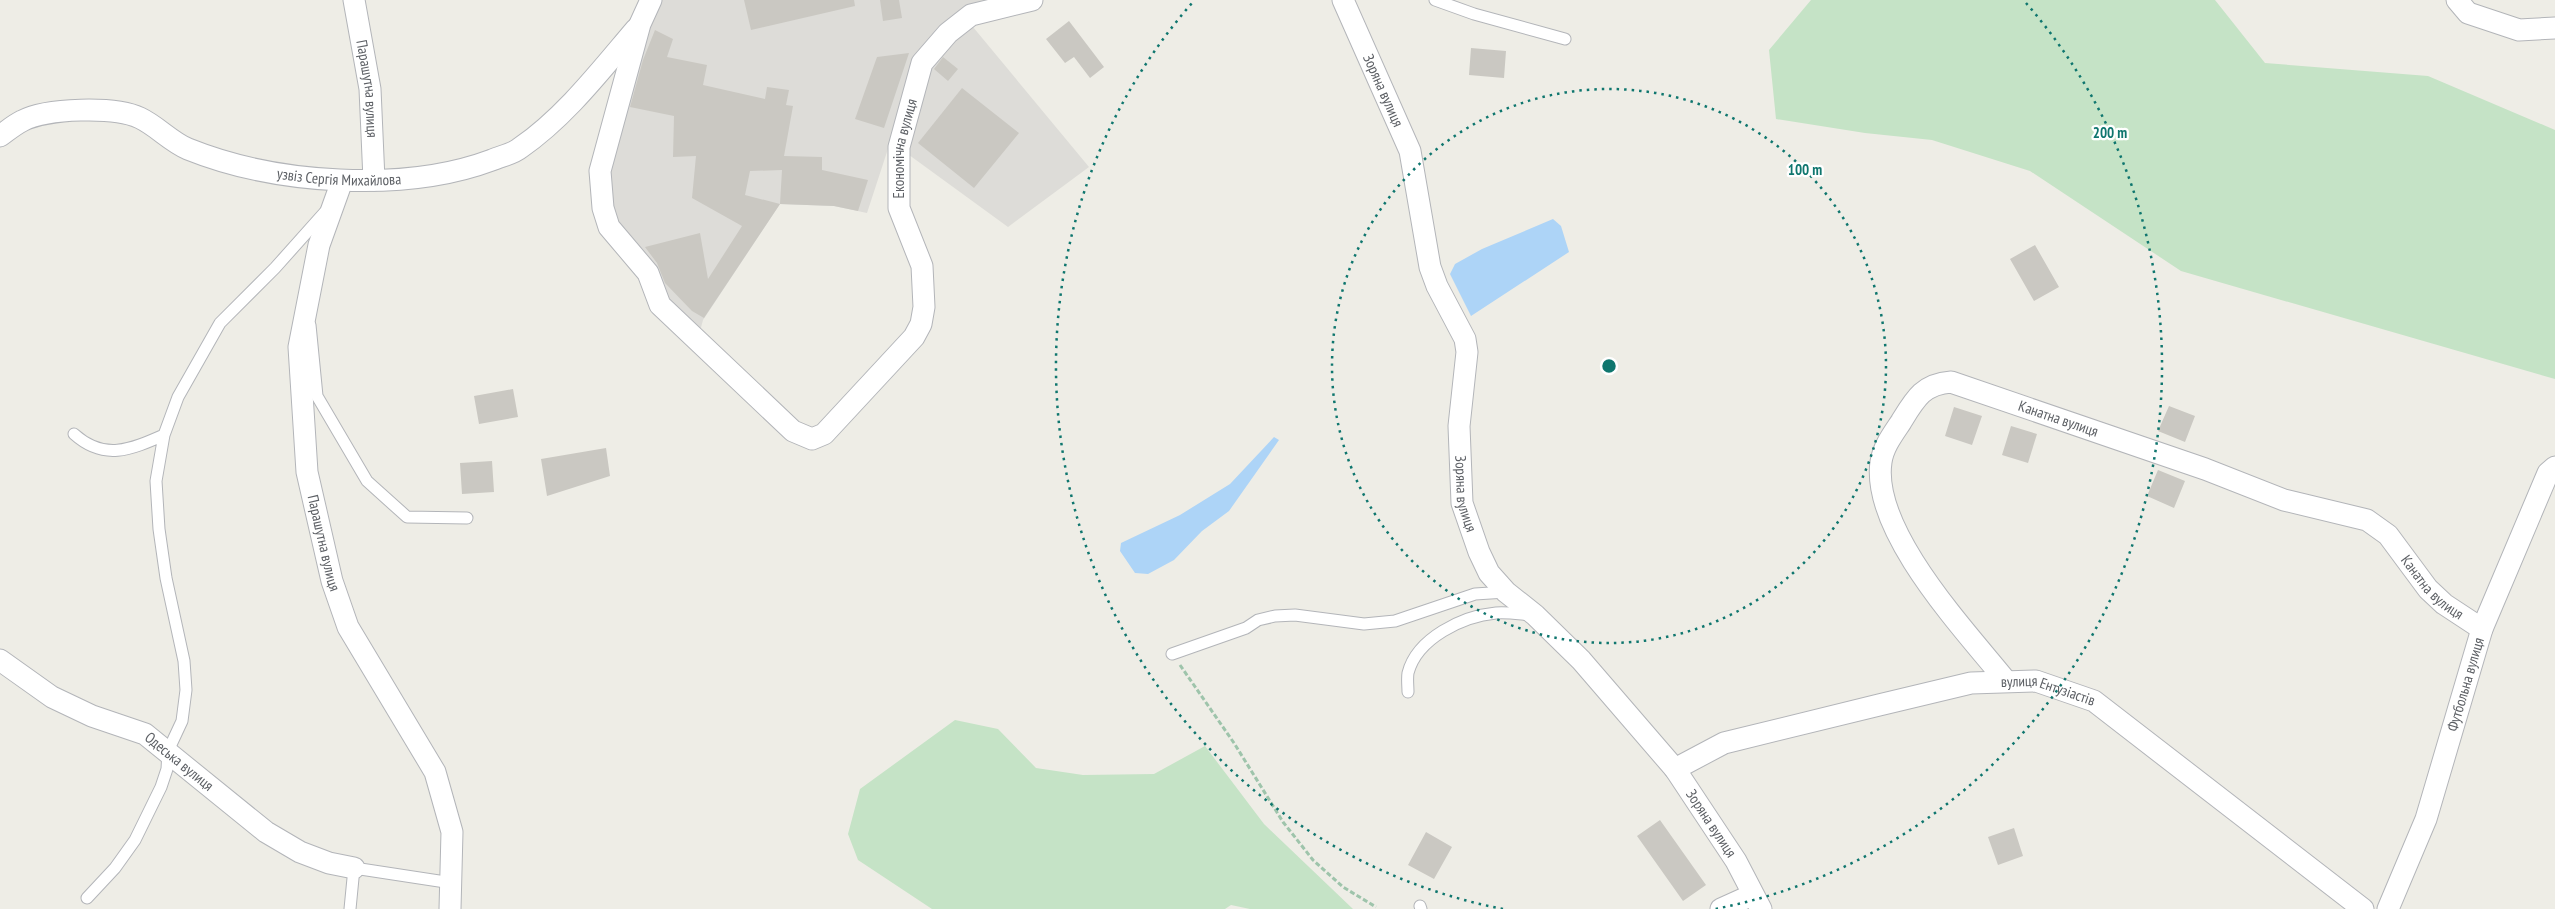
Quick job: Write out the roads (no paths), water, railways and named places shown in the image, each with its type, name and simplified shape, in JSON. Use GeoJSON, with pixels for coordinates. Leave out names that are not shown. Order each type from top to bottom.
{"type":"FeatureCollection","features":[{"type":"Feature","properties":{"kind":"street","name":"Парашутна вулиця"},"geometry":{"type":"LineString","coordinates":[[354,0],[370,89],[374,180]]}},
{"type":"Feature","properties":{"kind":"street"},"geometry":{"type":"LineString","coordinates":[[640,24],[651,0]]}},
{"type":"Feature","properties":{"kind":"street","name":"Економічна вулиця"},"geometry":{"type":"LineString","coordinates":[[640,24],[600,171],[602,208],[609,227],[648,273],[660,305],[793,431],[812,439],[824,434],[914,337],[921,324],[924,307],[922,266],[899,208],[898,147],[922,63],[948,33],[971,14],[1032,0]]}},
{"type":"Feature","properties":{"kind":"street","name":"Зоряна вулиця"},"geometry":{"type":"LineString","coordinates":[[1343,0],[1410,151],[1430,267],[1437,286],[1465,340],[1467,352],[1459,426],[1462,503],[1485,566],[1506,592],[1535,616],[1581,660],[1675,769],[1736,861],[1756,902]]}},
{"type":"Feature","properties":{"kind":"street"},"geometry":{"type":"LineString","coordinates":[[2457,0],[2468,13],[2519,30],[2555,28]]}},
{"type":"Feature","properties":{"kind":"street","name":"узвіз Сергія Михайлова"},"geometry":{"type":"LineString","coordinates":[[0,136],[22,121],[52,111],[101,110],[140,117],[187,149],[339,190],[374,180],[429,176],[475,166],[519,149],[560,114],[640,24]]}},
{"type":"Feature","properties":{"kind":"street","name":"Парашутна вулиця"},"geometry":{"type":"LineString","coordinates":[[339,190],[319,245],[299,347],[307,472],[332,581],[348,627],[435,772],[452,832],[450,909]]}},
{"type":"Feature","properties":{"kind":"street","name":"Канатна вулиця"},"geometry":{"type":"LineString","coordinates":[[2006,681],[1938,597],[1896,532],[1886,509],[1880,485],[1881,461],[1887,444],[1923,391],[1935,383],[1952,382],[2205,469],[2284,500],[2367,520],[2388,535],[2428,589],[2444,604],[2482,629]]}},
{"type":"Feature","properties":{"kind":"street","name":"Футбольна вулиця"},"geometry":{"type":"LineString","coordinates":[[2388,909],[2426,819],[2482,629],[2548,474],[2555,467]]}},
{"type":"Feature","properties":{"kind":"street","name":"Одеська вулиця"},"geometry":{"type":"LineString","coordinates":[[0,660],[52,696],[92,716],[145,734],[266,832],[300,852],[329,863],[354,868]]}},
{"type":"Feature","properties":{"kind":"street","name":"вулиця Ентузіастів"},"geometry":{"type":"LineString","coordinates":[[1675,769],[1724,743],[1971,683],[2036,682],[2094,701],[2363,909]]}},
{"type":"Feature","properties":{"kind":"street"},"geometry":{"type":"LineString","coordinates":[[1721,909],[1756,902]]}},
{"type":"Feature","properties":{"kind":"lane"},"geometry":{"type":"LineString","coordinates":[[1435,0],[1474,14],[1565,39]]}},
{"type":"Feature","properties":{"kind":"lane"},"geometry":{"type":"LineString","coordinates":[[88,898],[115,868],[135,840],[162,787],[168,751],[182,721],[186,690],[184,661],[166,578],[159,529],[156,481],[164,435],[178,397],[220,323],[275,268],[339,190]]}},
{"type":"Feature","properties":{"kind":"lane"},"geometry":{"type":"LineString","coordinates":[[307,300],[317,396],[367,481],[407,517],[467,518]]}},
{"type":"Feature","properties":{"kind":"lane"},"geometry":{"type":"LineString","coordinates":[[74,434],[85,444],[99,450],[118,451],[143,444],[164,435]]}},
{"type":"Feature","properties":{"kind":"lane"},"geometry":{"type":"LineString","coordinates":[[1172,654],[1246,628],[1258,620],[1275,616],[1295,615],[1364,624],[1395,621],[1475,594],[1506,592]]}},
{"type":"Feature","properties":{"kind":"lane"},"geometry":{"type":"LineString","coordinates":[[1408,692],[1408,673],[1418,655],[1431,640],[1450,627],[1472,618],[1496,613],[1535,616]]}},
{"type":"Feature","properties":{"kind":"lane"},"geometry":{"type":"LineString","coordinates":[[350,909],[354,868],[452,883]]}},
{"type":"Feature","properties":{"kind":"water"},"geometry":{"type":"Polygon","coordinates":[[[1553,219],[1561,226],[1569,252],[1471,316],[1450,274],[1455,264],[1482,249],[1553,219]]]}},
{"type":"Feature","properties":{"kind":"water"},"geometry":{"type":"Polygon","coordinates":[[[1274,437],[1279,440],[1229,511],[1202,531],[1174,560],[1148,574],[1135,573],[1120,551],[1121,543],[1180,515],[1230,484],[1274,437]]]}}]}
